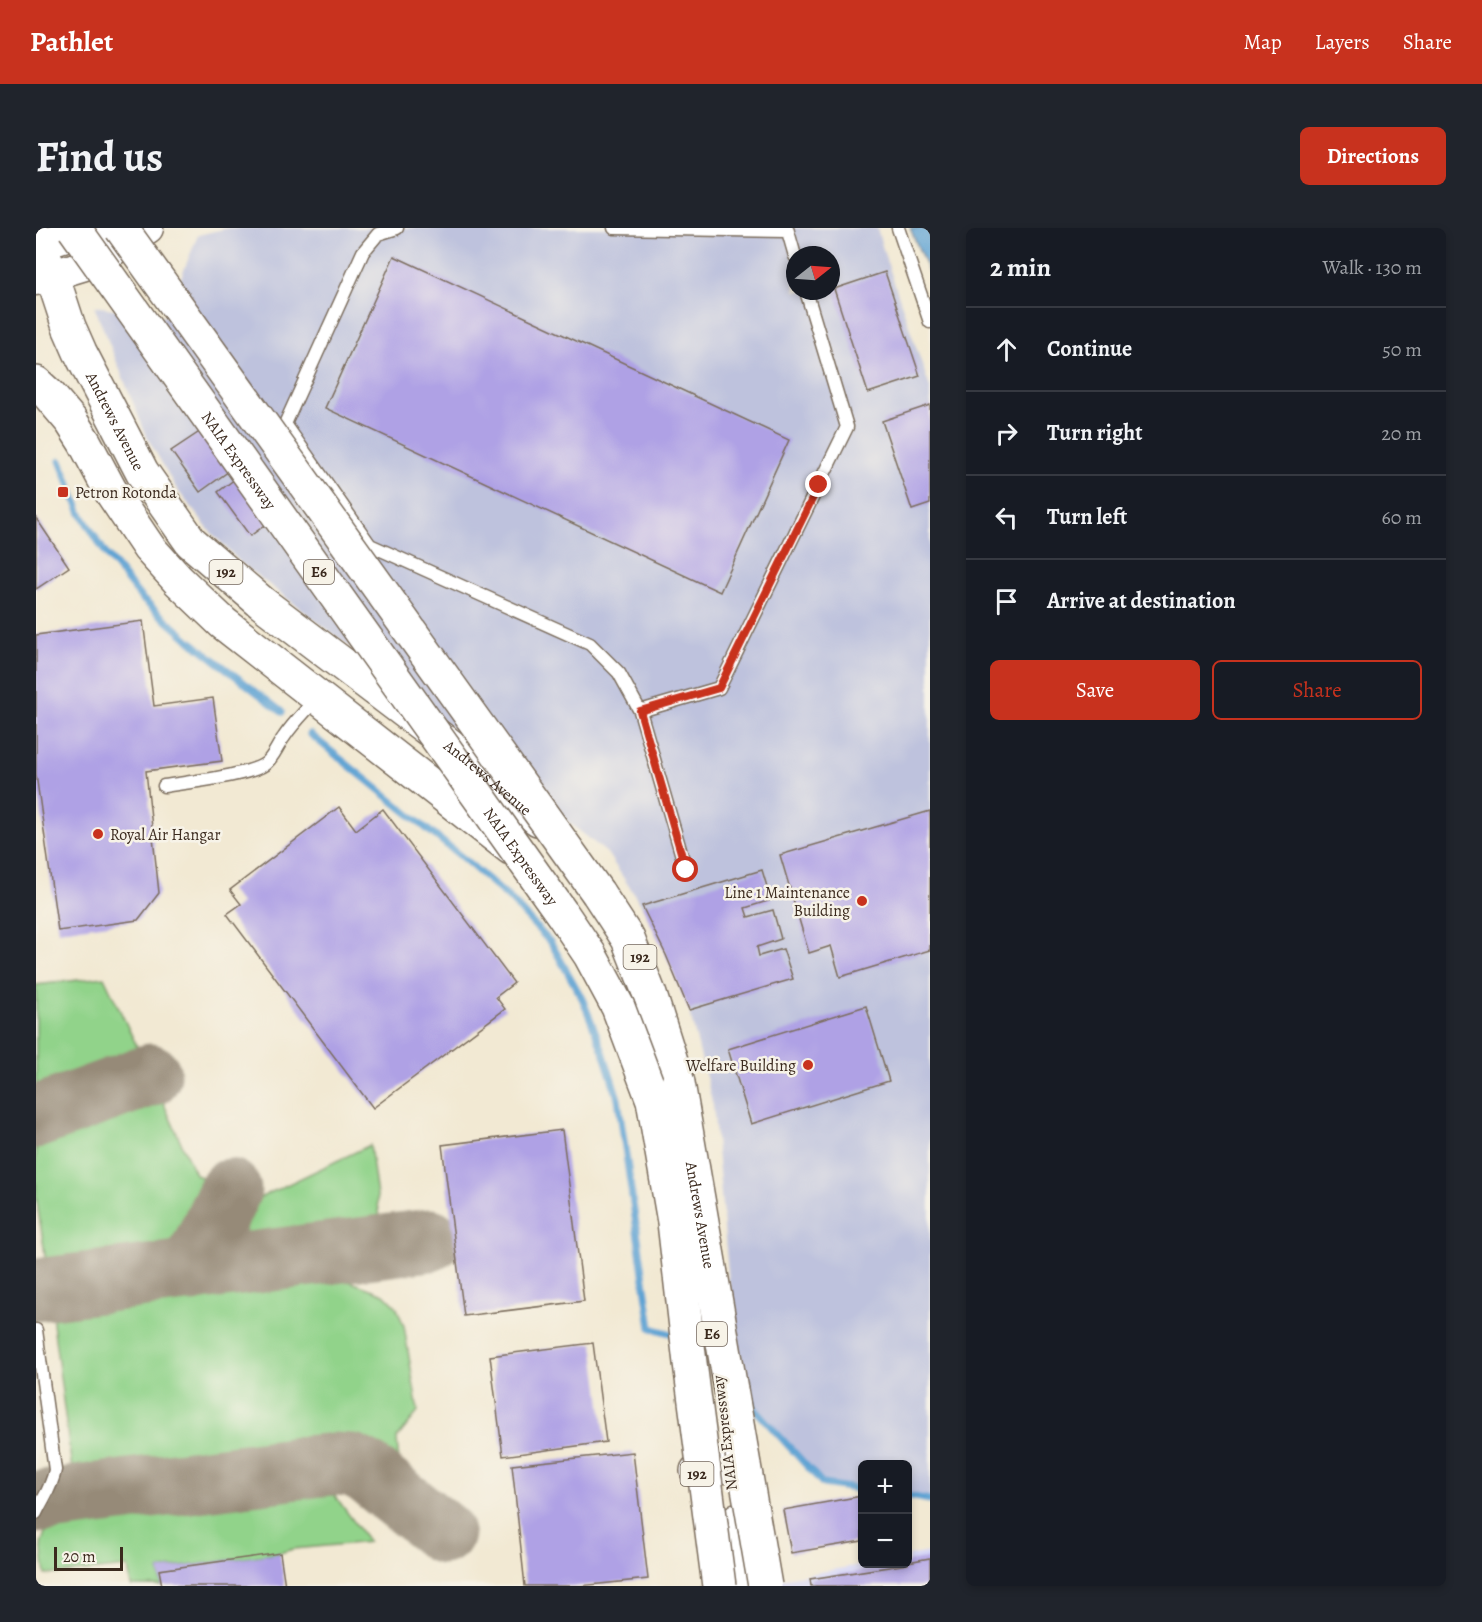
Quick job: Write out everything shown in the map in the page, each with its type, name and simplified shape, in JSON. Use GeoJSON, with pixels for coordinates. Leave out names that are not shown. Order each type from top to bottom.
{"type":"FeatureCollection","features":[{"type":"Feature","properties":{"kind":"main road","name":"NAIA Expressway"},"geometry":{"type":"LineString","coordinates":[[74,228],[563,915],[590,955],[618,1007],[653,1100],[665,1166],[674,1222],[718,1586]]}},
{"type":"Feature","properties":{"kind":"main road","name":"NAIA Expressway"},"geometry":{"type":"LineString","coordinates":[[121,228],[598,893],[628,939],[650,995],[678,1083],[691,1167],[742,1586]]}},
{"type":"Feature","properties":{"kind":"main road"},"geometry":{"type":"LineString","coordinates":[[37,243],[41,286]]}},
{"type":"Feature","properties":{"kind":"main road","name":"Andrews Avenue"},"geometry":{"type":"LineString","coordinates":[[41,286],[69,327],[142,471],[191,542],[262,603],[465,757],[549,829],[604,895],[631,938],[652,983],[685,1093],[703,1217],[747,1586]]}},
{"type":"Feature","properties":{"kind":"main road","name":"Andrews Avenue"},"geometry":{"type":"LineString","coordinates":[[36,383],[70,421],[85,443],[110,490],[149,548],[178,580],[223,623],[516,852],[577,922],[622,1004],[648,1100],[670,1222],[679,1320]]}},
{"type":"Feature","properties":{"kind":"main road"},"geometry":{"type":"LineString","coordinates":[[678,1083],[765,1586]]}},
{"type":"Feature","properties":{"kind":"main road","name":"192"},"geometry":{"type":"LineString","coordinates":[[683,1361],[712,1586]]}},
{"type":"Feature","properties":{"kind":"main road"},"geometry":{"type":"LineString","coordinates":[[697,1471],[732,1465]]}},
{"type":"Feature","properties":{"kind":"street"},"geometry":{"type":"LineString","coordinates":[[37,243],[83,230],[108,228]]}},
{"type":"Feature","properties":{"kind":"street"},"geometry":{"type":"LineString","coordinates":[[41,286],[95,262],[148,228]]}},
{"type":"Feature","properties":{"kind":"lane"},"geometry":{"type":"LineString","coordinates":[[398,228],[378,234],[363,252],[285,424],[370,545],[590,644],[620,674],[640,711],[686,870]]}},
{"type":"Feature","properties":{"kind":"lane"},"geometry":{"type":"LineString","coordinates":[[614,228],[787,229],[792,246]]}},
{"type":"Feature","properties":{"kind":"lane"},"geometry":{"type":"LineString","coordinates":[[898,228],[930,322]]}},
{"type":"Feature","properties":{"kind":"lane"},"geometry":{"type":"LineString","coordinates":[[640,711],[719,688],[847,427],[809,300]]}},
{"type":"Feature","properties":{"kind":"lane"},"geometry":{"type":"LineString","coordinates":[[164,786],[235,774],[265,764],[274,754],[283,737],[317,697]]}},
{"type":"Feature","properties":{"kind":"lane"},"geometry":{"type":"LineString","coordinates":[[36,1330],[54,1470],[53,1481],[36,1513]]}},
{"type":"Feature","properties":{"kind":"shaded area"},"geometry":{"type":"Polygon","coordinates":[[[228,228],[877,228],[930,388],[930,1500],[912,1497],[912,1460],[858,1460],[858,1489],[823,1484],[754,1408],[735,1350],[713,1105],[689,1010],[642,906],[607,853],[361,655],[241,563],[208,529],[176,488],[147,437],[94,306],[165,317],[198,235],[228,228]]]}},
{"type":"Feature","properties":{"kind":"shaded area"},"geometry":{"type":"Polygon","coordinates":[[[930,1552],[930,1586],[775,1586],[774,1580],[858,1566],[858,1568],[912,1568],[912,1555],[930,1552]]]}},
{"type":"Feature","properties":{"kind":"green space"},"geometry":{"type":"Polygon","coordinates":[[[104,977],[143,1059],[36,1098],[36,985],[104,977]]]}},
{"type":"Feature","properties":{"kind":"green space"},"geometry":{"type":"Polygon","coordinates":[[[159,1093],[195,1174],[212,1182],[183,1248],[165,1257],[48,1274],[36,1196],[36,1136],[159,1093]]]}},
{"type":"Feature","properties":{"kind":"green space"},"geometry":{"type":"Polygon","coordinates":[[[370,1145],[381,1225],[221,1250],[241,1207],[246,1202],[253,1201],[370,1145]]]}},
{"type":"Feature","properties":{"kind":"green space"},"geometry":{"type":"Polygon","coordinates":[[[323,1268],[346,1280],[384,1294],[396,1306],[404,1326],[418,1412],[397,1438],[400,1481],[387,1468],[366,1455],[327,1450],[308,1450],[73,1477],[51,1308],[323,1268]]]}},
{"type":"Feature","properties":{"kind":"green space"},"geometry":{"type":"Polygon","coordinates":[[[316,1482],[330,1489],[369,1542],[293,1549],[280,1553],[159,1570],[162,1586],[131,1586],[128,1567],[45,1575],[41,1544],[50,1518],[316,1482]]]}},
{"type":"Feature","properties":{"kind":"water"},"geometry":{"type":"Polygon","coordinates":[[[910,228],[930,228],[930,276],[910,228]]]}},
{"type":"Feature","properties":{"kind":"building"},"geometry":{"type":"Polygon","coordinates":[[[394,256],[789,440],[720,592],[325,408],[394,256]]]}},
{"type":"Feature","properties":{"kind":"building"},"geometry":{"type":"Polygon","coordinates":[[[885,272],[920,376],[868,393],[838,300],[840,300],[840,287],[885,272]]]}},
{"type":"Feature","properties":{"kind":"building"},"geometry":{"type":"Polygon","coordinates":[[[930,405],[930,504],[912,510],[882,421],[930,405]]]}},
{"type":"Feature","properties":{"kind":"building"},"geometry":{"type":"Polygon","coordinates":[[[201,431],[229,471],[200,492],[171,451],[201,431]]]}},
{"type":"Feature","properties":{"kind":"building"},"geometry":{"type":"Polygon","coordinates":[[[235,479],[268,523],[250,536],[218,492],[235,479]]]}},
{"type":"Feature","properties":{"kind":"building"},"geometry":{"type":"Polygon","coordinates":[[[36,518],[69,567],[36,589],[36,518]]]}},
{"type":"Feature","properties":{"kind":"building","name":"Royal Air Hangar"},"geometry":{"type":"Polygon","coordinates":[[[143,621],[154,706],[213,698],[222,761],[146,771],[159,893],[138,920],[58,931],[36,774],[36,635],[143,621]]]}},
{"type":"Feature","properties":{"kind":"building"},"geometry":{"type":"Polygon","coordinates":[[[339,807],[356,830],[383,809],[514,983],[496,997],[505,1009],[373,1108],[227,914],[241,904],[230,890],[339,807]]]}},
{"type":"Feature","properties":{"kind":"building","name":"Line 1 Maintenance Building"},"geometry":{"type":"Polygon","coordinates":[[[930,811],[930,950],[840,977],[831,946],[809,953],[780,855],[930,811]]]}},
{"type":"Feature","properties":{"kind":"building"},"geometry":{"type":"Polygon","coordinates":[[[762,870],[771,900],[745,908],[748,917],[773,910],[781,939],[757,947],[759,956],[783,949],[793,979],[689,1010],[642,906],[762,870]]]}},
{"type":"Feature","properties":{"kind":"building","name":"Welfare Building"},"geometry":{"type":"Polygon","coordinates":[[[866,1006],[889,1081],[751,1124],[728,1049],[866,1006]]]}},
{"type":"Feature","properties":{"kind":"building"},"geometry":{"type":"Polygon","coordinates":[[[562,1130],[584,1301],[464,1316],[442,1145],[562,1130]]]}},
{"type":"Feature","properties":{"kind":"building"},"geometry":{"type":"Polygon","coordinates":[[[593,1343],[606,1442],[503,1456],[490,1356],[593,1343]]]}},
{"type":"Feature","properties":{"kind":"building"},"geometry":{"type":"Polygon","coordinates":[[[633,1452],[648,1579],[580,1586],[525,1586],[512,1465],[633,1452]]]}},
{"type":"Feature","properties":{"kind":"building"},"geometry":{"type":"Polygon","coordinates":[[[858,1497],[858,1542],[791,1553],[783,1510],[858,1497]]]}},
{"type":"Feature","properties":{"kind":"building"},"geometry":{"type":"Polygon","coordinates":[[[280,1553],[285,1586],[162,1586],[159,1570],[280,1553]]]}},
{"type":"Feature","properties":{"kind":"building"},"geometry":{"type":"Polygon","coordinates":[[[930,1558],[930,1586],[811,1586],[810,1579],[882,1568],[912,1568],[912,1561],[930,1558]]]}},
{"type":"Feature","properties":{"kind":"waterway"},"geometry":{"type":"LineString","coordinates":[[60,461],[81,514],[106,554],[142,599],[188,639],[282,712]]}},
{"type":"Feature","properties":{"kind":"waterway"},"geometry":{"type":"LineString","coordinates":[[310,734],[509,898],[551,943],[582,998],[603,1051],[618,1099],[651,1328],[676,1335]]}},
{"type":"Feature","properties":{"kind":"waterway"},"geometry":{"type":"LineString","coordinates":[[745,1380],[754,1408],[823,1484],[858,1489]]}},
{"type":"Feature","properties":{"kind":"waterway"},"geometry":{"type":"LineString","coordinates":[[912,1497],[930,1500]]}},
{"type":"Feature","properties":{"kind":"taxiway"},"geometry":{"type":"LineString","coordinates":[[36,1117],[150,1075]]}},
{"type":"Feature","properties":{"kind":"taxiway"},"geometry":{"type":"LineString","coordinates":[[192,1271],[230,1190]]}},
{"type":"Feature","properties":{"kind":"taxiway"},"geometry":{"type":"LineString","coordinates":[[36,1290],[430,1240]]}},
{"type":"Feature","properties":{"kind":"taxiway"},"geometry":{"type":"LineString","coordinates":[[36,1502],[314,1466],[352,1465],[366,1472],[443,1533]]}},
{"type":"Feature","properties":{"kind":"place","name":"Petron Rotonda"},"geometry":{"type":"Point","coordinates":[63,492]}},
{"type":"Feature","properties":{"kind":"place","name":"Royal Air Hangar"},"geometry":{"type":"Point","coordinates":[98,834]}},
{"type":"Feature","properties":{"kind":"place","name":"Line 1 Maintenance Building"},"geometry":{"type":"Point","coordinates":[862,901]}},
{"type":"Feature","properties":{"kind":"place","name":"Welfare Building"},"geometry":{"type":"Point","coordinates":[808,1065]}},
{"type":"Feature","properties":{"kind":"route"},"geometry":{"type":"LineString","coordinates":[[686,870],[640,711],[719,688],[819,485]]}}]}
